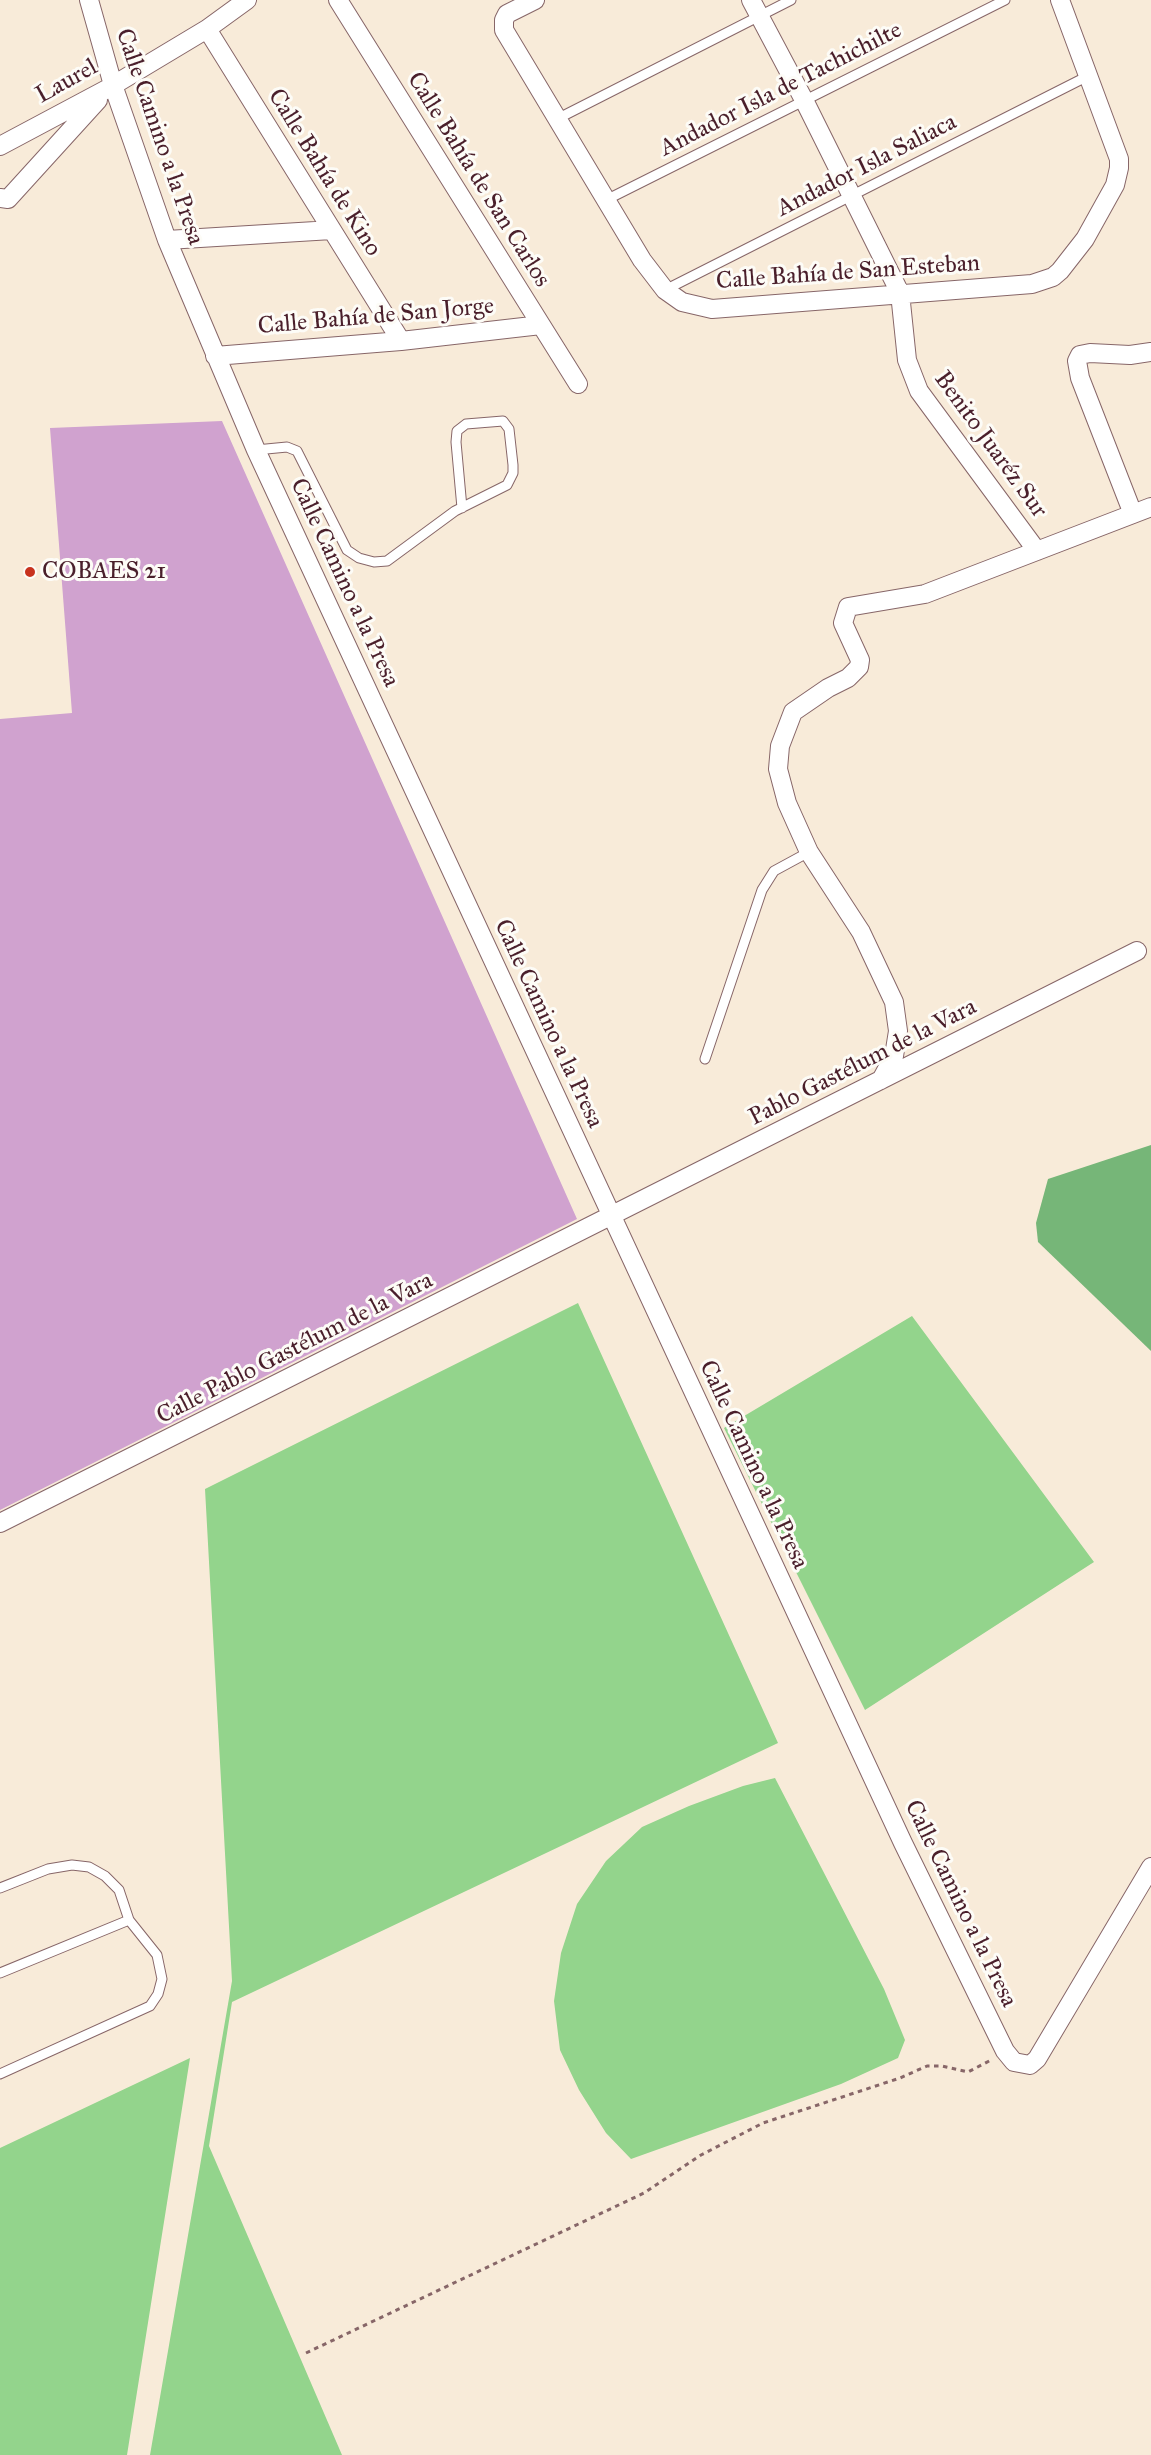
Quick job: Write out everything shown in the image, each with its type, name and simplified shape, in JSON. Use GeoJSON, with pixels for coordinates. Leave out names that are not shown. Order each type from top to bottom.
{"type":"FeatureCollection","features":[{"type":"Feature","properties":{"kind":"street","name":"Calle Camino a la Presa"},"geometry":{"type":"LineString","coordinates":[[88,0],[110,87],[167,240],[256,450],[898,1832],[1005,2051]]}},
{"type":"Feature","properties":{"kind":"street","name":"Laurel"},"geometry":{"type":"LineString","coordinates":[[0,146],[110,87],[207,29],[247,0]]}},
{"type":"Feature","properties":{"kind":"street","name":"Calle Bahía de San Carlos"},"geometry":{"type":"LineString","coordinates":[[339,0],[578,384]]}},
{"type":"Feature","properties":{"kind":"street","name":"Calle Bahía de San Esteban"},"geometry":{"type":"LineString","coordinates":[[535,0],[507,14],[504,20],[504,30],[642,260],[665,290],[682,302],[712,309],[1032,284],[1053,277],[1060,271],[1085,239],[1115,185],[1119,168],[1119,159],[1060,0]]}},
{"type":"Feature","properties":{"kind":"street"},"geometry":{"type":"LineString","coordinates":[[755,8],[804,100],[900,293]]}},
{"type":"Feature","properties":{"kind":"street","name":"Calle Bahía de Kino"},"geometry":{"type":"LineString","coordinates":[[207,29],[401,342]]}},
{"type":"Feature","properties":{"kind":"street"},"geometry":{"type":"LineString","coordinates":[[0,198],[8,200],[110,87]]}},
{"type":"Feature","properties":{"kind":"street"},"geometry":{"type":"LineString","coordinates":[[167,240],[332,230]]}},
{"type":"Feature","properties":{"kind":"street","name":"Benito Juaréz Sur"},"geometry":{"type":"LineString","coordinates":[[900,293],[907,360],[919,391],[1037,551]]}},
{"type":"Feature","properties":{"kind":"street","name":"Calle Bahía de San Jorge"},"geometry":{"type":"LineString","coordinates":[[215,356],[401,342],[541,325]]}},
{"type":"Feature","properties":{"kind":"street"},"geometry":{"type":"LineString","coordinates":[[1133,514],[1080,378],[1077,361],[1080,355],[1090,353],[1130,355],[1151,352]]}},
{"type":"Feature","properties":{"kind":"street"},"geometry":{"type":"LineString","coordinates":[[880,1082],[894,1056],[898,1031],[894,1002],[861,932],[809,852],[787,802],[778,770],[780,746],[793,712],[828,688],[848,678],[859,667],[860,660],[843,623],[848,607],[925,594],[1151,507]]}},
{"type":"Feature","properties":{"kind":"street","name":"Pablo Gastélum de la Vara"},"geometry":{"type":"LineString","coordinates":[[611,1218],[1137,951]]}},
{"type":"Feature","properties":{"kind":"street","name":"Calle Pablo Gastélum de la Vara"},"geometry":{"type":"LineString","coordinates":[[0,1523],[611,1218]]}},
{"type":"Feature","properties":{"kind":"street"},"geometry":{"type":"LineString","coordinates":[[1005,2051],[1014,2062],[1022,2065],[1030,2065],[1037,2059],[1151,1867]]}},
{"type":"Feature","properties":{"kind":"lane"},"geometry":{"type":"LineString","coordinates":[[556,118],[755,8],[791,0]]}},
{"type":"Feature","properties":{"kind":"lane","name":"Andador Isla de Tachichilte"},"geometry":{"type":"LineString","coordinates":[[606,200],[1005,0]]}},
{"type":"Feature","properties":{"kind":"lane","name":"Andador Isla Saliaca"},"geometry":{"type":"LineString","coordinates":[[665,290],[1088,76]]}},
{"type":"Feature","properties":{"kind":"lane"},"geometry":{"type":"LineString","coordinates":[[256,450],[287,447],[297,452],[347,550],[359,558],[374,562],[387,561],[462,507],[507,485],[511,480],[513,465],[510,429],[503,421],[466,424],[458,431],[456,442],[462,507]]}},
{"type":"Feature","properties":{"kind":"lane"},"geometry":{"type":"LineString","coordinates":[[705,1059],[762,890],[774,871],[809,852]]}},
{"type":"Feature","properties":{"kind":"lane"},"geometry":{"type":"LineString","coordinates":[[0,1888],[48,1869],[72,1865],[89,1867],[113,1882],[119,1890],[129,1920],[149,1943],[161,1968],[162,1979],[150,2006],[0,2074]]}},
{"type":"Feature","properties":{"kind":"lane"},"geometry":{"type":"LineString","coordinates":[[0,1973],[129,1920]]}},
{"type":"Feature","properties":{"kind":"path"},"geometry":{"type":"LineString","coordinates":[[306,2353],[644,2193],[701,2155],[763,2123],[900,2078],[927,2066],[942,2066],[968,2072],[1005,2051]]}},
{"type":"Feature","properties":{"kind":"green space"},"geometry":{"type":"Polygon","coordinates":[[[1151,1145],[1151,1351],[1038,1242],[1036,1223],[1048,1179],[1151,1145]]]}},
{"type":"Feature","properties":{"kind":"green space"},"geometry":{"type":"Polygon","coordinates":[[[578,1303],[778,1743],[232,2002],[209,2146],[342,2455],[150,2455],[232,1981],[205,1489],[578,1303]]]}},
{"type":"Feature","properties":{"kind":"green space"},"geometry":{"type":"Polygon","coordinates":[[[912,1316],[1094,1562],[865,1710],[724,1428],[912,1316]]]}},
{"type":"Feature","properties":{"kind":"green space"},"geometry":{"type":"Polygon","coordinates":[[[775,1778],[884,1989],[905,2040],[898,2058],[841,2084],[631,2159],[606,2133],[579,2090],[560,2050],[554,2001],[561,1953],[577,1904],[606,1861],[642,1827],[743,1786],[775,1778]]]}},
{"type":"Feature","properties":{"kind":"green space"},"geometry":{"type":"Polygon","coordinates":[[[190,2058],[127,2455],[0,2455],[0,2148],[190,2058]]]}},
{"type":"Feature","properties":{"kind":"building"},"geometry":{"type":"Polygon","coordinates":[[[222,421],[577,1219],[0,1510],[0,719],[72,713],[50,428],[222,421]]]}},
{"type":"Feature","properties":{"kind":"place","name":"COBAES 21"},"geometry":{"type":"Point","coordinates":[30,572]}}]}
